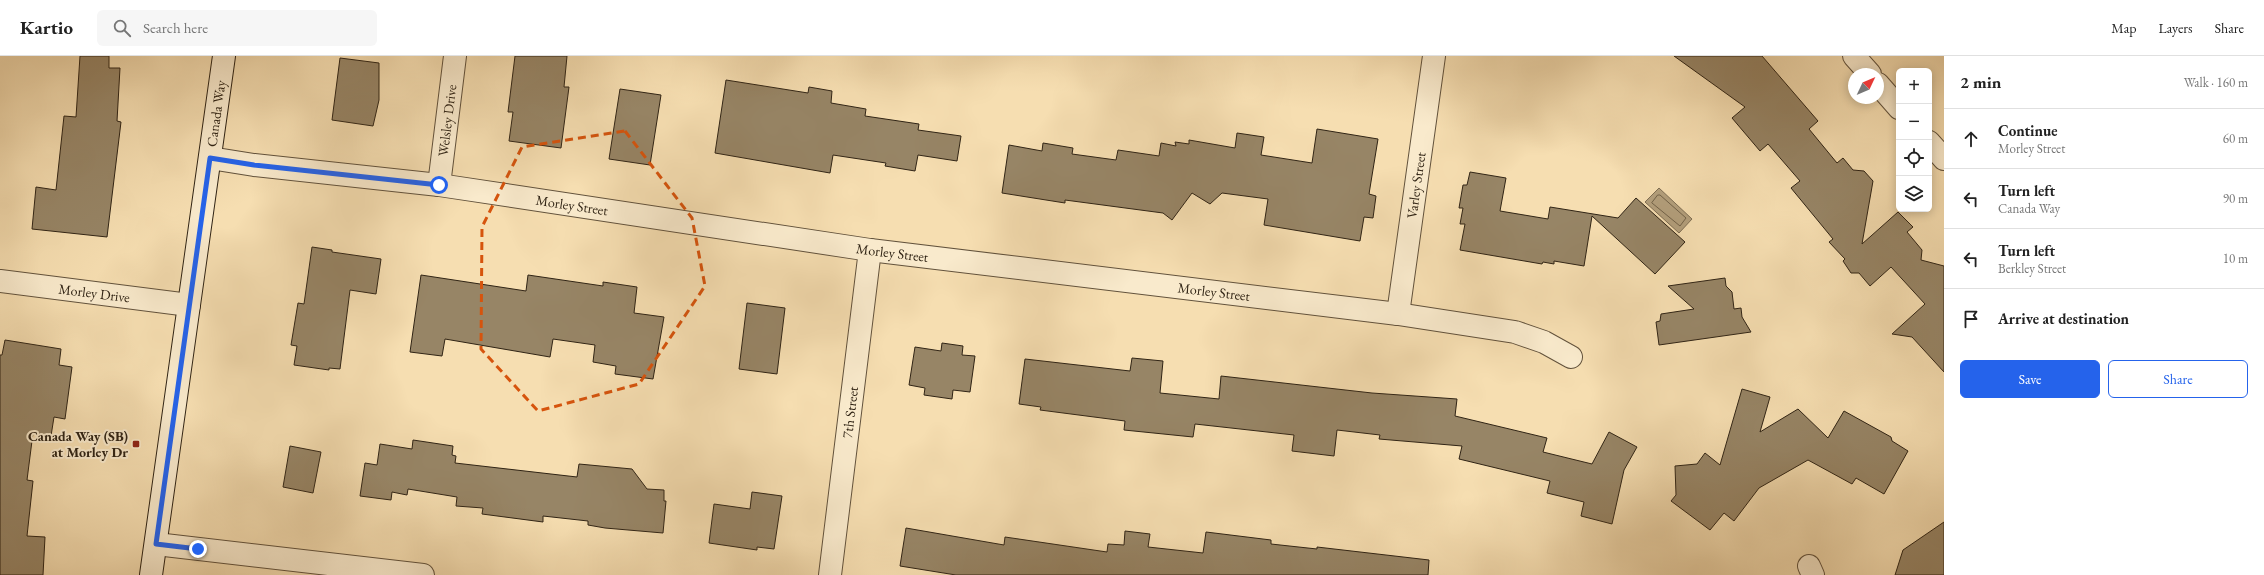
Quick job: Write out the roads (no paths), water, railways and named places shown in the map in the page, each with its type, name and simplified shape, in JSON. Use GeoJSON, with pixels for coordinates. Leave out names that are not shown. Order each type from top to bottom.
{"type":"FeatureCollection","features":[{"type":"Feature","properties":{"kind":"street","name":"Canada Way"},"geometry":{"type":"LineString","coordinates":[[151,575],[224,56]]}},
{"type":"Feature","properties":{"kind":"street","name":"Welsley Drive"},"geometry":{"type":"LineString","coordinates":[[439,185],[455,56]]}},
{"type":"Feature","properties":{"kind":"street","name":"Varley Street"},"geometry":{"type":"LineString","coordinates":[[1398,314],[1434,56]]}},
{"type":"Feature","properties":{"kind":"street"},"geometry":{"type":"LineString","coordinates":[[1854,56],[1865,68]]}},
{"type":"Feature","properties":{"kind":"street"},"geometry":{"type":"LineString","coordinates":[[1884,91],[1896,105]]}},
{"type":"Feature","properties":{"kind":"street"},"geometry":{"type":"LineString","coordinates":[[1932,145],[1944,159]]}},
{"type":"Feature","properties":{"kind":"street","name":"Morley Street"},"geometry":{"type":"LineString","coordinates":[[210,158],[254,165],[439,185],[870,250],[1398,314],[1516,332],[1544,342],[1571,357]]}},
{"type":"Feature","properties":{"kind":"street","name":"7th Street"},"geometry":{"type":"LineString","coordinates":[[830,575],[870,250]]}},
{"type":"Feature","properties":{"kind":"street","name":"Morley Drive"},"geometry":{"type":"LineString","coordinates":[[0,281],[189,305]]}},
{"type":"Feature","properties":{"kind":"street"},"geometry":{"type":"LineString","coordinates":[[156,544],[423,575]]}},
{"type":"Feature","properties":{"kind":"water"},"geometry":{"type":"Polygon","coordinates":[[[1659,188],[1692,219],[1679,233],[1645,202],[1659,188]]]}},
{"type":"Feature","properties":{"kind":"place","name":"Canada Way (SB) at Morley Dr"},"geometry":{"type":"Point","coordinates":[136,444]}}]}
